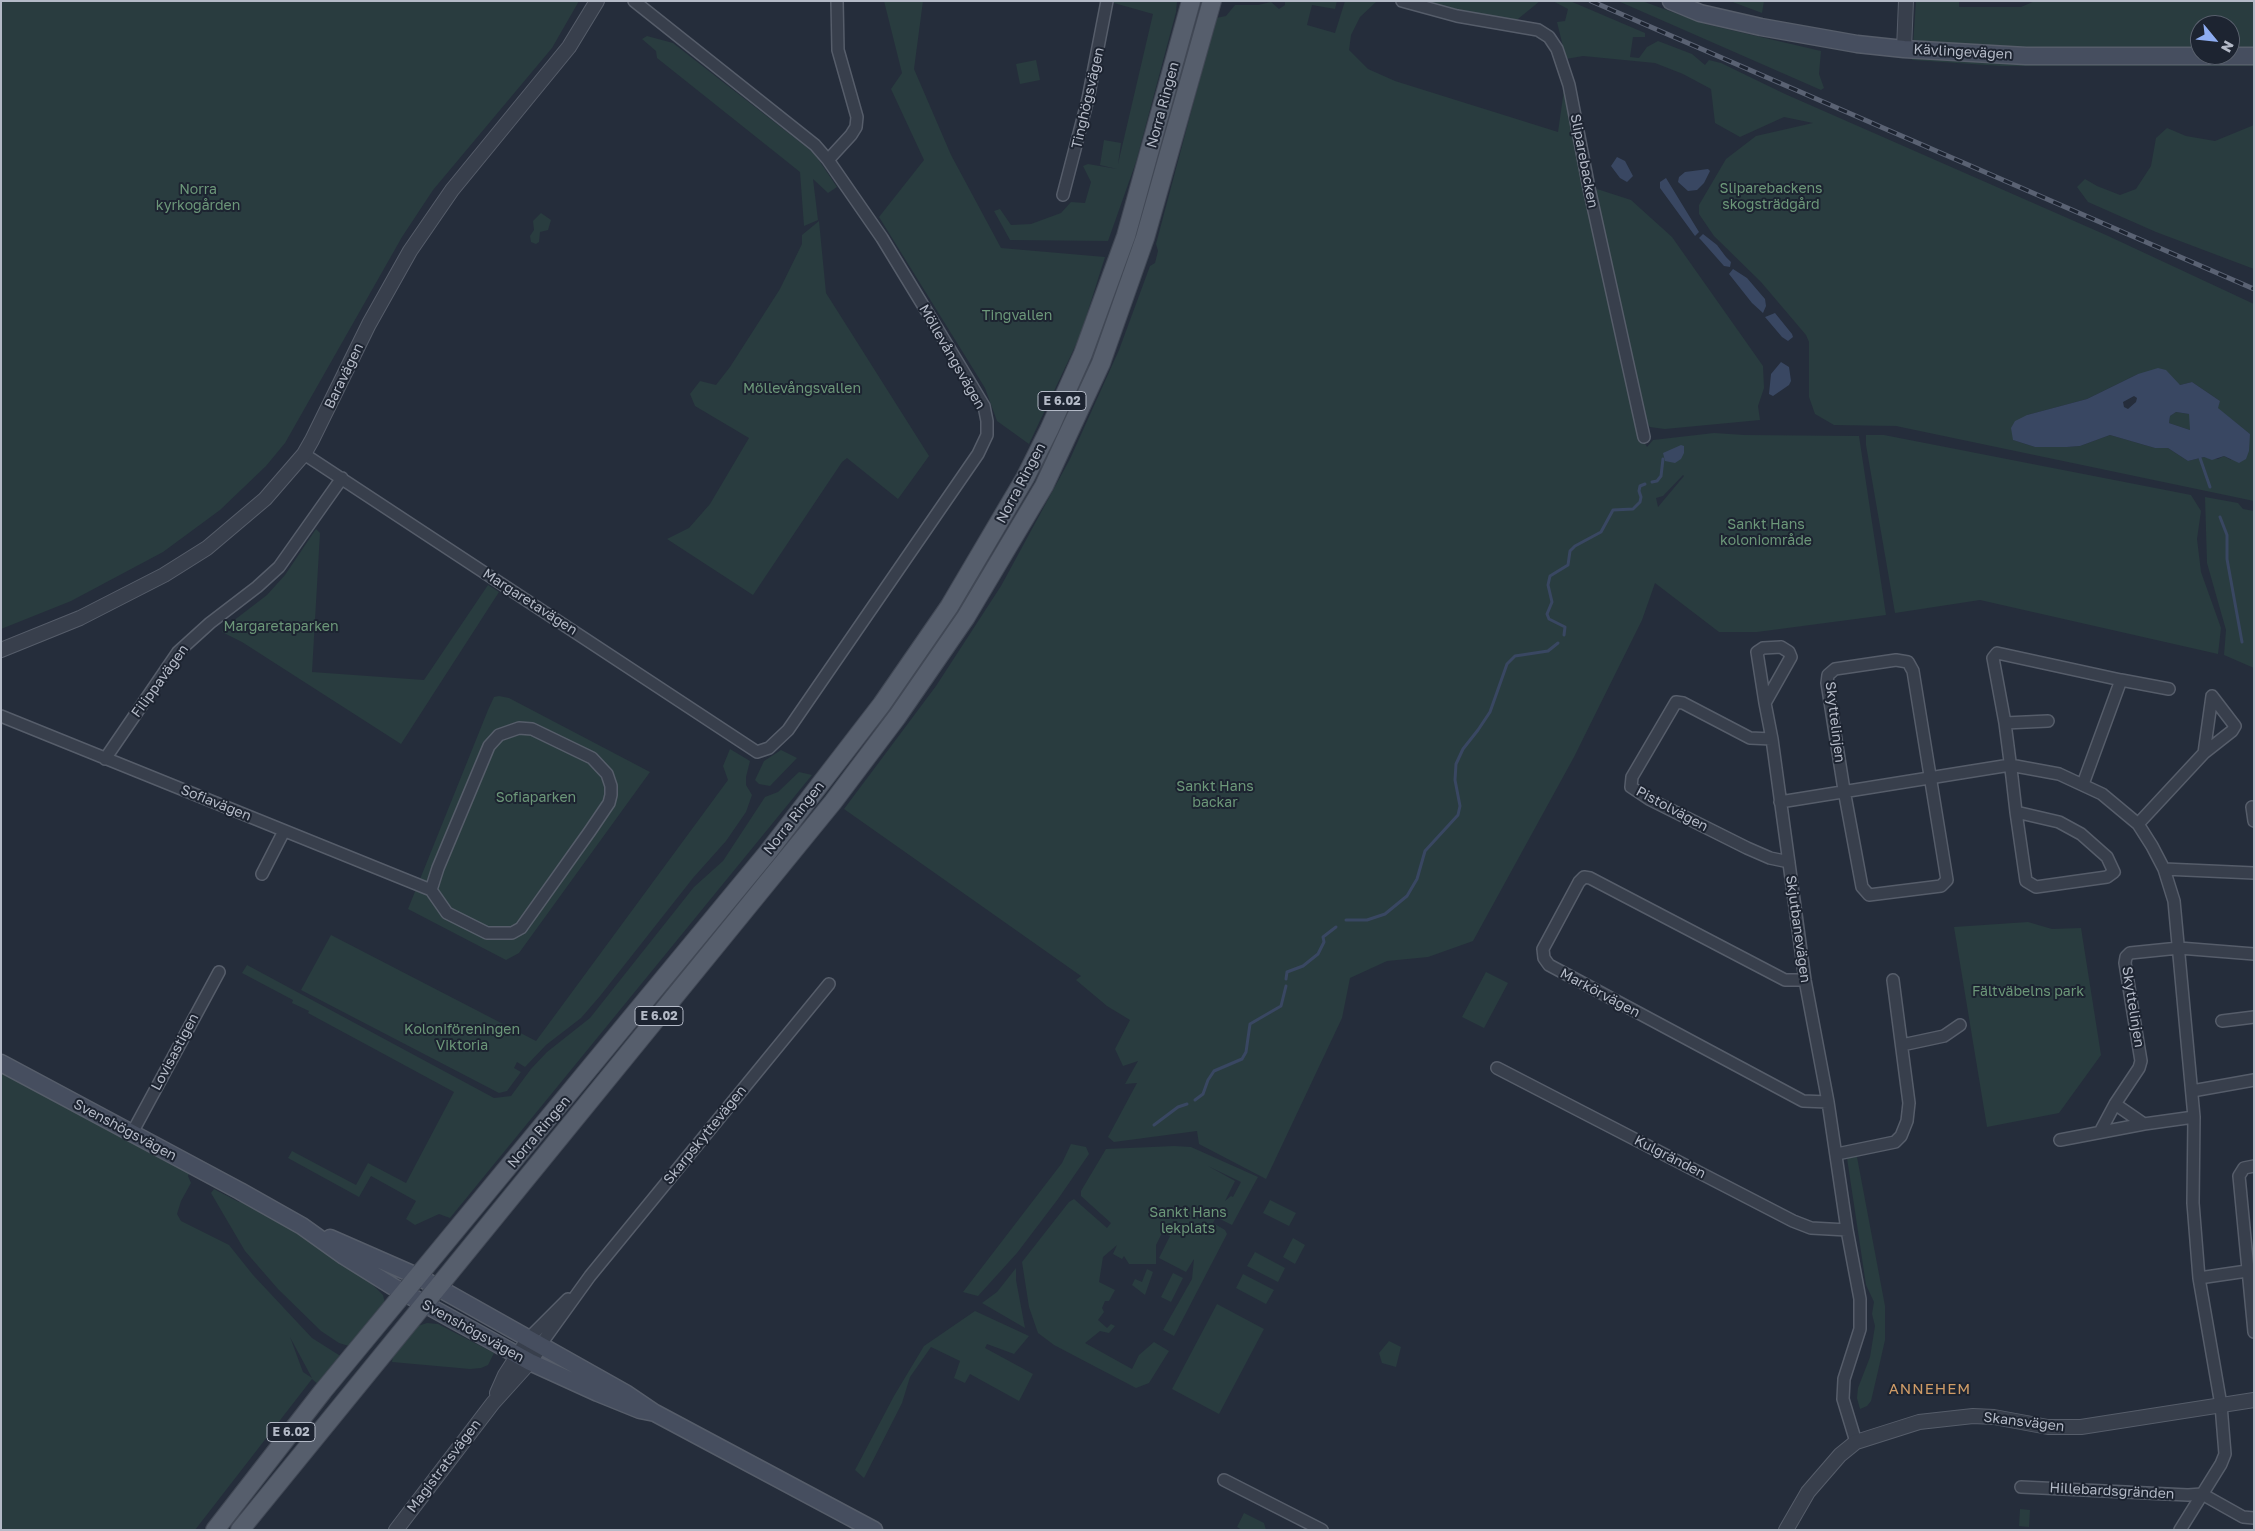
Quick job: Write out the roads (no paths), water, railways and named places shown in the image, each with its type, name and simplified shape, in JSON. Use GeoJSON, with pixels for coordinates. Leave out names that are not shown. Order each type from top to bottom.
{"type":"FeatureCollection","features":[{"type":"Feature","properties":{"kind":"main road","name":"Norra Ringen"},"geometry":{"type":"LineString","coordinates":[[215,1530],[323,1391],[419,1277],[816,791],[949,607],[985,549],[1049,430],[1083,354],[1114,273],[1148,161],[1191,1]]}},
{"type":"Feature","properties":{"kind":"main road","name":"Norra Ringen"},"geometry":{"type":"LineString","coordinates":[[240,1530],[833,802],[897,716],[955,632],[1044,486],[1101,363],[1146,238],[1212,1]]}},
{"type":"Feature","properties":{"kind":"main road","name":"Kävlingevägen"},"geometry":{"type":"LineString","coordinates":[[1674,2],[1700,12],[1761,27],[1857,44],[1904,49],[2026,56],[2254,56]]}},
{"type":"Feature","properties":{"kind":"main road","name":"Svenshögsvägen"},"geometry":{"type":"LineString","coordinates":[[1,1063],[302,1226],[419,1277],[535,1341],[643,1403],[656,1413]]}},
{"type":"Feature","properties":{"kind":"main road","name":"Svenshögsvägen"},"geometry":{"type":"LineString","coordinates":[[302,1226],[344,1256],[405,1293],[524,1359],[607,1396],[656,1413],[874,1530]]}},
{"type":"Feature","properties":{"kind":"street","name":"Baravägen"},"geometry":{"type":"LineString","coordinates":[[1,650],[80,618],[120,599],[200,552],[266,499],[304,454],[373,317],[410,251],[452,190],[569,47],[597,1]]}},
{"type":"Feature","properties":{"kind":"street","name":"Möllevångsvägen"},"geometry":{"type":"LineString","coordinates":[[634,1],[815,145],[828,160],[882,238],[984,406],[988,434],[962,478],[788,730],[769,748],[757,752]]}},
{"type":"Feature","properties":{"kind":"street"},"geometry":{"type":"LineString","coordinates":[[828,160],[851,135],[856,127],[857,117],[838,50],[837,1]]}},
{"type":"Feature","properties":{"kind":"street","name":"Tinghögsvägen"},"geometry":{"type":"LineString","coordinates":[[1063,195],[1084,116],[1107,1]]}},
{"type":"Feature","properties":{"kind":"street","name":"Sliparebacken"},"geometry":{"type":"LineString","coordinates":[[1402,1],[1457,16],[1538,30],[1549,38],[1557,49],[1569,85],[1589,188],[1644,437]]}},
{"type":"Feature","properties":{"kind":"street"},"geometry":{"type":"LineString","coordinates":[[1904,49],[1906,1]]}},
{"type":"Feature","properties":{"kind":"street","name":"Margaretavägen"},"geometry":{"type":"LineString","coordinates":[[304,454],[757,752]]}},
{"type":"Feature","properties":{"kind":"street","name":"Filippavägen"},"geometry":{"type":"LineString","coordinates":[[105,759],[178,652],[210,623],[258,588],[279,567],[342,478]]}},
{"type":"Feature","properties":{"kind":"street","name":"Skjutbanevägen"},"geometry":{"type":"LineString","coordinates":[[1765,703],[1791,657],[1786,648],[1763,648],[1757,652],[1765,703],[1772,739],[1805,980],[1828,1102],[1847,1230],[1860,1299],[1860,1329],[1844,1379],[1843,1399],[1856,1442]]}},
{"type":"Feature","properties":{"kind":"street"},"geometry":{"type":"LineString","coordinates":[[2016,812],[2059,822],[2081,834],[2107,857],[2114,872],[2107,877],[2031,886],[2026,881],[2016,812],[2005,723],[1993,658],[1997,653],[2169,689]]}},
{"type":"Feature","properties":{"kind":"street","name":"Skyttelinjen"},"geometry":{"type":"LineString","coordinates":[[1896,660],[1908,662],[1913,670],[1930,777],[1947,880],[1941,886],[1868,895],[1862,887],[1844,790],[1827,683],[1828,675],[1835,669],[1843,667],[1896,660]]}},
{"type":"Feature","properties":{"kind":"street"},"geometry":{"type":"LineString","coordinates":[[2084,784],[2121,680]]}},
{"type":"Feature","properties":{"kind":"street","name":"Pistolvägen"},"geometry":{"type":"LineString","coordinates":[[1772,739],[1750,738],[1683,703],[1676,702],[1632,777],[1631,787],[1649,799],[1747,848],[1770,858],[1789,862]]}},
{"type":"Feature","properties":{"kind":"street","name":"Sofiavägen"},"geometry":{"type":"LineString","coordinates":[[1,716],[431,890]]}},
{"type":"Feature","properties":{"kind":"street"},"geometry":{"type":"LineString","coordinates":[[2005,723],[2048,721]]}},
{"type":"Feature","properties":{"kind":"street"},"geometry":{"type":"LineString","coordinates":[[519,728],[532,729],[559,741],[599,764],[611,786],[609,804],[521,928],[512,933],[487,933],[447,913],[431,890],[482,760],[489,746],[499,735],[519,728]]}},
{"type":"Feature","properties":{"kind":"street"},"geometry":{"type":"LineString","coordinates":[[2138,824],[2204,753]]}},
{"type":"Feature","properties":{"kind":"street"},"geometry":{"type":"LineString","coordinates":[[1780,802],[1844,790],[2010,765],[2059,774],[2102,794],[2138,824],[2164,869],[2174,901],[2192,1091],[2194,1117],[2193,1202],[2199,1278],[2221,1404],[2224,1454],[2180,1530]]}},
{"type":"Feature","properties":{"kind":"street"},"geometry":{"type":"LineString","coordinates":[[2252,808],[2254,821]]}},
{"type":"Feature","properties":{"kind":"street"},"geometry":{"type":"LineString","coordinates":[[262,874],[284,831]]}},
{"type":"Feature","properties":{"kind":"street"},"geometry":{"type":"LineString","coordinates":[[2164,869],[2254,873]]}},
{"type":"Feature","properties":{"kind":"street","name":"Markörvägen"},"geometry":{"type":"LineString","coordinates":[[1805,980],[1785,980],[1590,878],[1584,877],[1579,882],[1543,949],[1544,958],[1549,966],[1794,1097],[1803,1101],[1828,1102]]}},
{"type":"Feature","properties":{"kind":"street","name":"Skyttelinjen"},"geometry":{"type":"LineString","coordinates":[[2100,1132],[2115,1104],[2139,1068],[2141,1061],[2125,963],[2126,957],[2130,953],[2179,948],[2254,954]]}},
{"type":"Feature","properties":{"kind":"street","name":"Lovisastigen"},"geometry":{"type":"LineString","coordinates":[[132,1133],[218,972]]}},
{"type":"Feature","properties":{"kind":"street"},"geometry":{"type":"LineString","coordinates":[[1836,1154],[1895,1142],[1901,1136],[1910,1103],[1893,980]]}},
{"type":"Feature","properties":{"kind":"street","name":"Skarpskyttevägen"},"geometry":{"type":"LineString","coordinates":[[524,1359],[535,1341],[829,984]]}},
{"type":"Feature","properties":{"kind":"street"},"geometry":{"type":"LineString","coordinates":[[2222,1021],[2254,1017]]}},
{"type":"Feature","properties":{"kind":"street"},"geometry":{"type":"LineString","coordinates":[[1902,1045],[1944,1036],[1960,1025]]}},
{"type":"Feature","properties":{"kind":"street","name":"Kulgränden"},"geometry":{"type":"LineString","coordinates":[[1497,1068],[1793,1221],[1811,1228],[1847,1230]]}},
{"type":"Feature","properties":{"kind":"street"},"geometry":{"type":"LineString","coordinates":[[2192,1091],[2254,1080]]}},
{"type":"Feature","properties":{"kind":"street"},"geometry":{"type":"LineString","coordinates":[[2115,1104],[2144,1124]]}},
{"type":"Feature","properties":{"kind":"street"},"geometry":{"type":"LineString","coordinates":[[2060,1140],[2144,1124],[2194,1117]]}},
{"type":"Feature","properties":{"kind":"street"},"geometry":{"type":"LineString","coordinates":[[2254,1166],[2244,1168],[2239,1176],[2252,1270],[2254,1332]]}},
{"type":"Feature","properties":{"kind":"street"},"geometry":{"type":"LineString","coordinates":[[2199,1278],[2252,1270]]}},
{"type":"Feature","properties":{"kind":"street","name":"Magistratsvägen"},"geometry":{"type":"LineString","coordinates":[[396,1530],[493,1403],[524,1359]]}},
{"type":"Feature","properties":{"kind":"street","name":"Skansvägen"},"geometry":{"type":"LineString","coordinates":[[1856,1442],[1919,1422],[1973,1416],[2066,1428],[2254,1400]]}},
{"type":"Feature","properties":{"kind":"street"},"geometry":{"type":"LineString","coordinates":[[1786,1530],[1808,1492],[1840,1455],[1856,1442]]}},
{"type":"Feature","properties":{"kind":"street"},"geometry":{"type":"LineString","coordinates":[[1224,1480],[1322,1530]]}},
{"type":"Feature","properties":{"kind":"street","name":"Hillebardsgränden"},"geometry":{"type":"LineString","coordinates":[[2021,1487],[2202,1494]]}},
{"type":"Feature","properties":{"kind":"street"},"geometry":{"type":"LineString","coordinates":[[2202,1494],[2243,1517],[2254,1518]]}},
{"type":"Feature","properties":{"kind":"water"},"geometry":{"type":"Polygon","coordinates":[[[1617,157],[1625,161],[1633,176],[1627,182],[1620,178],[1611,166],[1617,157]]]}},
{"type":"Feature","properties":{"kind":"water"},"geometry":{"type":"Polygon","coordinates":[[[1708,169],[1710,171],[1704,183],[1697,190],[1688,191],[1678,182],[1679,177],[1685,172],[1708,169]]]}},
{"type":"Feature","properties":{"kind":"water"},"geometry":{"type":"Polygon","coordinates":[[[1666,178],[1699,232],[1695,236],[1660,188],[1660,182],[1666,178]]]}},
{"type":"Feature","properties":{"kind":"water"},"geometry":{"type":"Polygon","coordinates":[[[1703,234],[1717,245],[1731,262],[1730,267],[1724,266],[1699,238],[1703,234]]]}},
{"type":"Feature","properties":{"kind":"water"},"geometry":{"type":"Polygon","coordinates":[[[1733,269],[1747,278],[1765,299],[1766,306],[1763,313],[1752,303],[1729,274],[1733,269]]]}},
{"type":"Feature","properties":{"kind":"water"},"geometry":{"type":"Polygon","coordinates":[[[1775,313],[1792,334],[1793,337],[1788,341],[1782,337],[1765,317],[1775,313]]]}},
{"type":"Feature","properties":{"kind":"water"},"geometry":{"type":"Polygon","coordinates":[[[1781,362],[1789,367],[1791,381],[1789,385],[1773,396],[1769,394],[1771,374],[1781,362]]]}},
{"type":"Feature","properties":{"kind":"water"},"geometry":{"type":"Polygon","coordinates":[[[2158,368],[2166,370],[2180,385],[2192,382],[2220,401],[2218,408],[2250,434],[2249,451],[2246,459],[2239,463],[2224,456],[2212,460],[2204,457],[2188,461],[2168,448],[2155,448],[2110,435],[2080,446],[2067,447],[2035,447],[2013,440],[2011,428],[2015,421],[2027,415],[2087,399],[2138,374],[2158,368]],[[2134,396],[2123,402],[2124,407],[2128,409],[2136,402],[2137,398],[2134,396]],[[2176,412],[2170,416],[2169,423],[2190,430],[2189,414],[2176,412]]]}},
{"type":"Feature","properties":{"kind":"water"},"geometry":{"type":"Polygon","coordinates":[[[1681,445],[1684,446],[1684,453],[1681,459],[1675,463],[1665,461],[1663,453],[1681,445]]]}},
{"type":"Feature","properties":{"kind":"waterway"},"geometry":{"type":"LineString","coordinates":[[2200,458],[2210,487]]}},
{"type":"Feature","properties":{"kind":"waterway"},"geometry":{"type":"LineString","coordinates":[[1652,482],[1657,481],[1661,476],[1663,459]]}},
{"type":"Feature","properties":{"kind":"waterway"},"geometry":{"type":"LineString","coordinates":[[1564,635],[1565,627],[1549,619],[1547,614],[1552,602],[1548,585],[1550,576],[1568,565],[1570,551],[1575,546],[1601,532],[1613,510],[1633,509],[1640,502],[1640,486],[1645,484]]}},
{"type":"Feature","properties":{"kind":"waterway"},"geometry":{"type":"LineString","coordinates":[[2220,517],[2227,535],[2227,559],[2242,642]]}},
{"type":"Feature","properties":{"kind":"waterway"},"geometry":{"type":"LineString","coordinates":[[1346,920],[1367,920],[1385,914],[1407,896],[1417,879],[1425,851],[1458,815],[1460,806],[1455,780],[1456,764],[1463,749],[1490,712],[1507,664],[1515,656],[1548,651],[1558,643]]}},
{"type":"Feature","properties":{"kind":"waterway"},"geometry":{"type":"LineString","coordinates":[[1286,979],[1287,972],[1303,966],[1318,954],[1324,942],[1323,937],[1336,927]]}},
{"type":"Feature","properties":{"kind":"waterway"},"geometry":{"type":"LineString","coordinates":[[1195,1100],[1203,1094],[1208,1080],[1214,1071],[1242,1059],[1246,1052],[1250,1024],[1281,1006],[1286,986]]}},
{"type":"Feature","properties":{"kind":"waterway"},"geometry":{"type":"LineString","coordinates":[[1154,1125],[1178,1107],[1187,1104]]}},
{"type":"Feature","properties":{"kind":"railway"},"geometry":{"type":"LineString","coordinates":[[1591,1],[2254,289]]}},
{"type":"Feature","properties":{"kind":"district","name":"ANNEHEM"},"geometry":{"type":"Point","coordinates":[1930,1389]}},
{"type":"Feature","properties":{"kind":"park label","name":"Sliparebackens skogsträdgård"},"geometry":{"type":"Point","coordinates":[1771,197]}},
{"type":"Feature","properties":{"kind":"park label","name":"Norra kyrkogården"},"geometry":{"type":"Point","coordinates":[198,198]}},
{"type":"Feature","properties":{"kind":"park label","name":"Tingvallen"},"geometry":{"type":"Point","coordinates":[1017,316]}},
{"type":"Feature","properties":{"kind":"park label","name":"Möllevångsvallen"},"geometry":{"type":"Point","coordinates":[802,389]}},
{"type":"Feature","properties":{"kind":"park label","name":"Sankt Hans koloniområde"},"geometry":{"type":"Point","coordinates":[1766,534]}},
{"type":"Feature","properties":{"kind":"park label","name":"Margaretaparken"},"geometry":{"type":"Point","coordinates":[281,627]}},
{"type":"Feature","properties":{"kind":"park label","name":"Sankt Hans backar"},"geometry":{"type":"Point","coordinates":[1215,796]}},
{"type":"Feature","properties":{"kind":"park label","name":"Sofiaparken"},"geometry":{"type":"Point","coordinates":[536,798]}},
{"type":"Feature","properties":{"kind":"park label","name":"Fältväbelns park"},"geometry":{"type":"Point","coordinates":[2028,992]}},
{"type":"Feature","properties":{"kind":"park label","name":"Koloniföreningen Viktoria"},"geometry":{"type":"Point","coordinates":[462,1038]}},
{"type":"Feature","properties":{"kind":"park label","name":"Sankt Hans lekplats"},"geometry":{"type":"Point","coordinates":[1188,1222]}}]}
